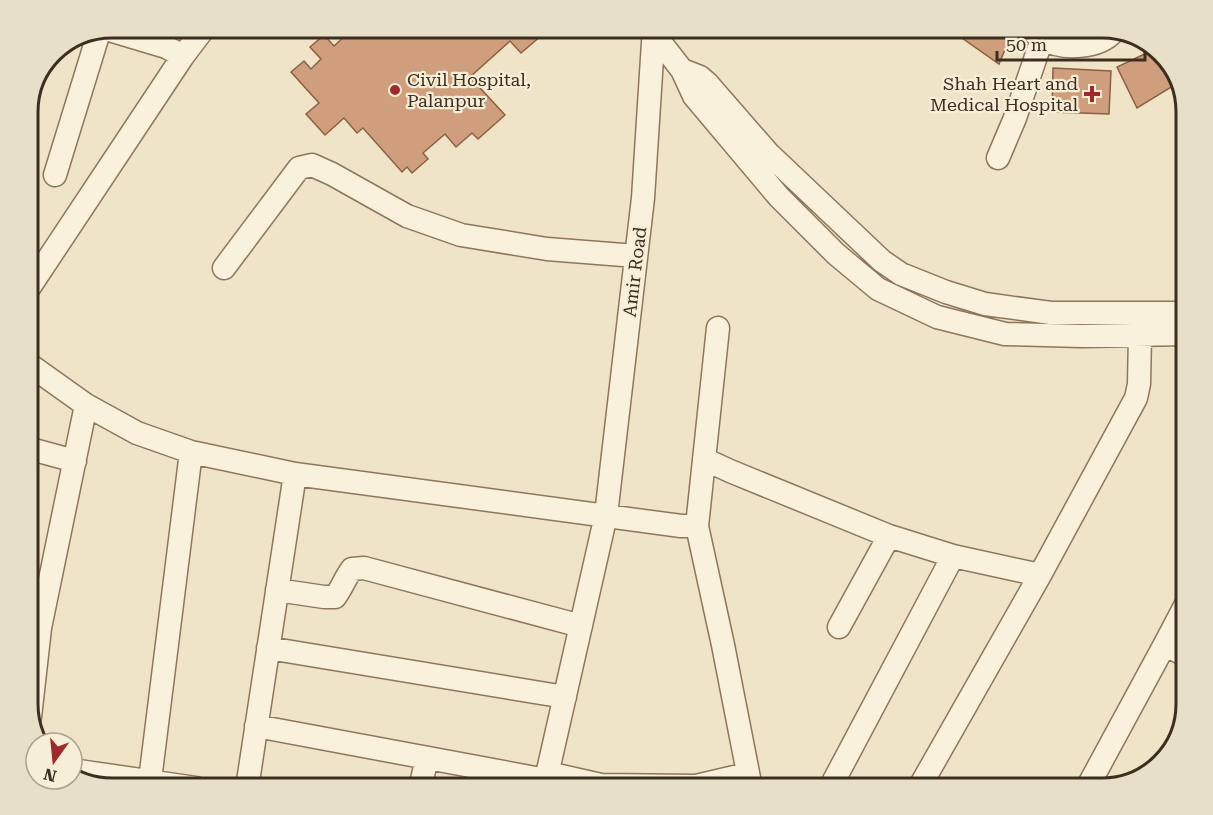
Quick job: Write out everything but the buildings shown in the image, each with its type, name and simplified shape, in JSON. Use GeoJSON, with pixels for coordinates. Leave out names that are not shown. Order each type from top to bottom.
{"type":"FeatureCollection","features":[{"type":"Feature","properties":{"kind":"street"},"geometry":{"type":"LineString","coordinates":[[136,38],[166,47],[183,56]]}},
{"type":"Feature","properties":{"kind":"street"},"geometry":{"type":"LineString","coordinates":[[38,274],[197,38]]}},
{"type":"Feature","properties":{"kind":"street","name":"Amir Road"},"geometry":{"type":"LineString","coordinates":[[546,778],[606,515],[643,198],[652,38]]}},
{"type":"Feature","properties":{"kind":"street"},"geometry":{"type":"LineString","coordinates":[[659,38],[682,70],[694,96],[779,197],[836,254],[878,289],[937,317],[1005,334],[1082,336],[1176,334]]}},
{"type":"Feature","properties":{"kind":"street"},"geometry":{"type":"LineString","coordinates":[[998,158],[1015,118],[1034,38]]}},
{"type":"Feature","properties":{"kind":"street"},"geometry":{"type":"LineString","coordinates":[[1046,38],[1065,47],[1089,45],[1102,38]]}},
{"type":"Feature","properties":{"kind":"street"},"geometry":{"type":"LineString","coordinates":[[55,175],[97,39]]}},
{"type":"Feature","properties":{"kind":"street"},"geometry":{"type":"LineString","coordinates":[[682,70],[700,77],[707,83],[768,153],[882,261],[902,274],[946,292],[985,304],[1040,312],[1176,313]]}},
{"type":"Feature","properties":{"kind":"street"},"geometry":{"type":"LineString","coordinates":[[224,268],[299,168],[312,165],[407,216],[461,235],[547,249],[636,256]]}},
{"type":"Feature","properties":{"kind":"street"},"geometry":{"type":"LineString","coordinates":[[718,328],[697,526],[748,778]]}},
{"type":"Feature","properties":{"kind":"street"},"geometry":{"type":"LineString","coordinates":[[925,778],[1040,575],[1136,398],[1139,384],[1140,336]]}},
{"type":"Feature","properties":{"kind":"street"},"geometry":{"type":"LineString","coordinates":[[38,371],[86,405],[137,433],[191,452],[295,474],[681,526],[697,526]]}},
{"type":"Feature","properties":{"kind":"street"},"geometry":{"type":"LineString","coordinates":[[38,607],[75,461],[86,405]]}},
{"type":"Feature","properties":{"kind":"street"},"geometry":{"type":"LineString","coordinates":[[38,451],[75,461]]}},
{"type":"Feature","properties":{"kind":"street"},"geometry":{"type":"LineString","coordinates":[[151,778],[191,452]]}},
{"type":"Feature","properties":{"kind":"street"},"geometry":{"type":"LineString","coordinates":[[704,459],[889,536],[953,556],[1040,575]]}},
{"type":"Feature","properties":{"kind":"street"},"geometry":{"type":"LineString","coordinates":[[248,778],[295,474]]}},
{"type":"Feature","properties":{"kind":"street"},"geometry":{"type":"LineString","coordinates":[[839,627],[889,536]]}},
{"type":"Feature","properties":{"kind":"street"},"geometry":{"type":"LineString","coordinates":[[835,778],[953,556]]}},
{"type":"Feature","properties":{"kind":"street"},"geometry":{"type":"LineString","coordinates":[[277,590],[335,597],[352,568],[364,568],[581,626]]}},
{"type":"Feature","properties":{"kind":"street"},"geometry":{"type":"LineString","coordinates":[[1092,778],[1176,624]]}},
{"type":"Feature","properties":{"kind":"street"},"geometry":{"type":"LineString","coordinates":[[1166,644],[1176,650]]}},
{"type":"Feature","properties":{"kind":"street"},"geometry":{"type":"LineString","coordinates":[[268,648],[565,697]]}},
{"type":"Feature","properties":{"kind":"street"},"geometry":{"type":"LineString","coordinates":[[256,726],[535,778]]}},
{"type":"Feature","properties":{"kind":"street"},"geometry":{"type":"LineString","coordinates":[[422,778],[427,758]]}},
{"type":"Feature","properties":{"kind":"place","name":"Civil Hospital, Palanpur"},"geometry":{"type":"Point","coordinates":[395,90]}},
{"type":"Feature","properties":{"kind":"place","name":"Shah Heart and Medical Hospital"},"geometry":{"type":"Point","coordinates":[1092,94]}}]}
